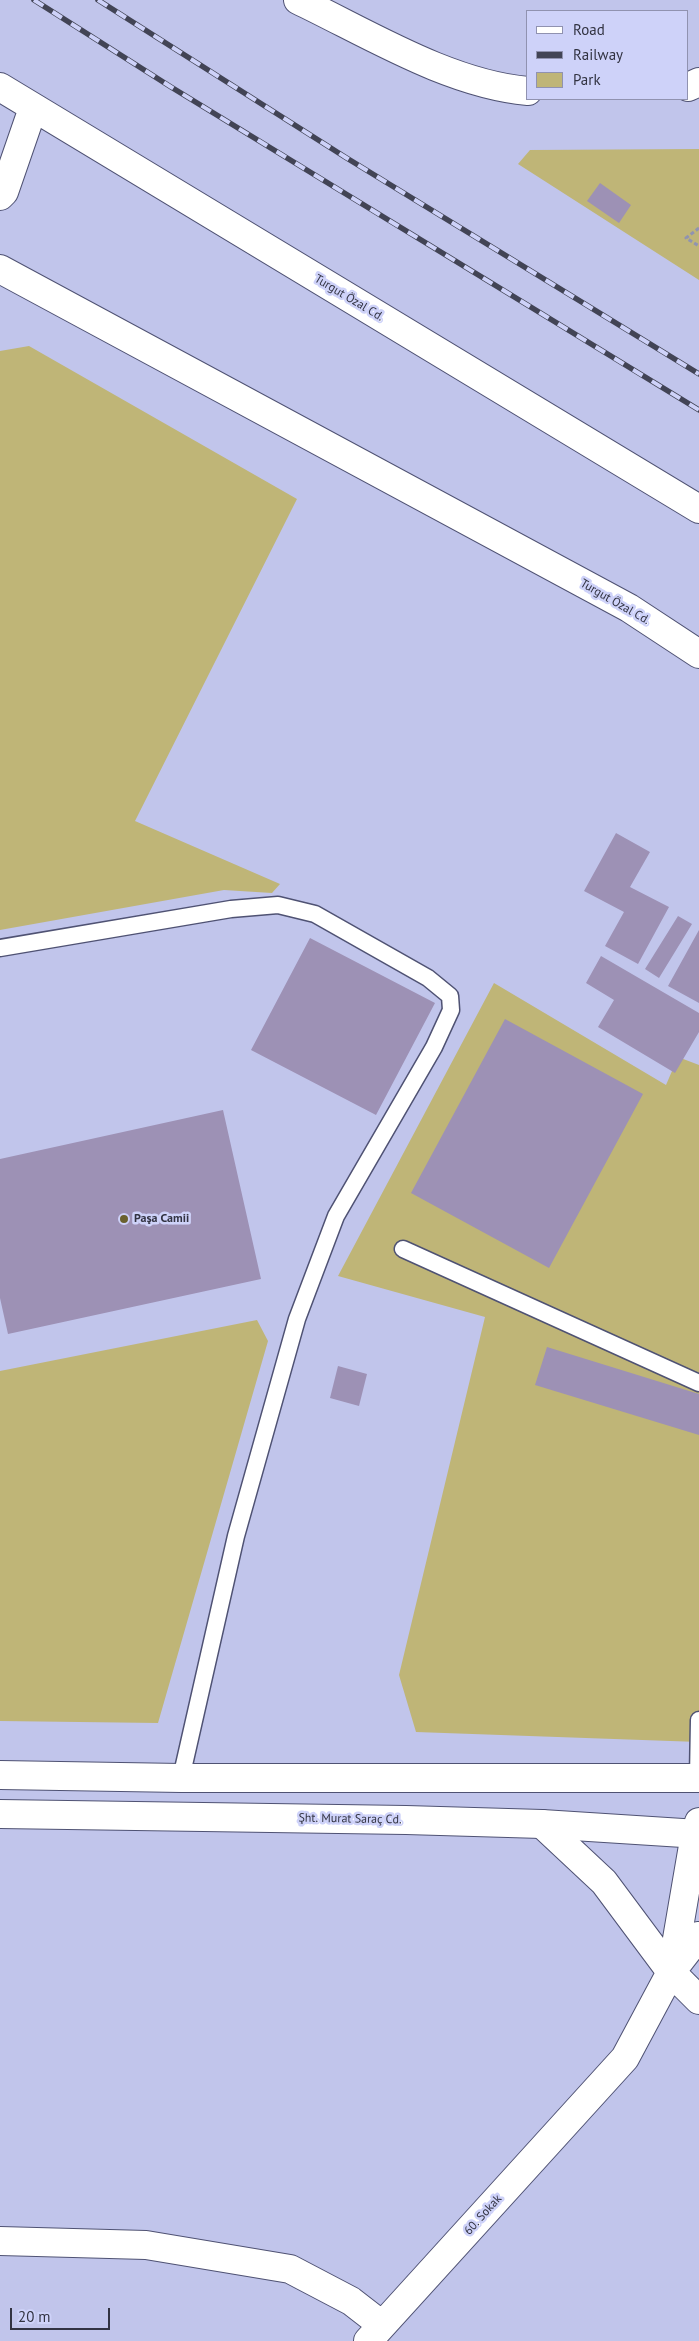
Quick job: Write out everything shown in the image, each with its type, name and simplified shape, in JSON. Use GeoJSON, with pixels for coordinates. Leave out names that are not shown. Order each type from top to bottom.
{"type":"FeatureCollection","features":[{"type":"Feature","properties":{"kind":"street"},"geometry":{"type":"LineString","coordinates":[[298,0],[445,71],[526,91]]}},
{"type":"Feature","properties":{"kind":"street","name":"Turgut Özal Cd."},"geometry":{"type":"LineString","coordinates":[[0,87],[699,509]]}},
{"type":"Feature","properties":{"kind":"street"},"geometry":{"type":"LineString","coordinates":[[0,196],[4,192],[33,108]]}},
{"type":"Feature","properties":{"kind":"street","name":"Turgut Özal Cd."},"geometry":{"type":"LineString","coordinates":[[0,269],[629,608],[699,654]]}},
{"type":"Feature","properties":{"kind":"street"},"geometry":{"type":"LineString","coordinates":[[0,1775],[181,1778],[699,1778]]}},
{"type":"Feature","properties":{"kind":"street","name":"Şht. Murat Saraç Cd."},"geometry":{"type":"LineString","coordinates":[[0,1814],[406,1820],[698,1830]]}},
{"type":"Feature","properties":{"kind":"street"},"geometry":{"type":"LineString","coordinates":[[542,1824],[604,1882],[671,1972],[699,2000]]}},
{"type":"Feature","properties":{"kind":"street"},"geometry":{"type":"LineString","coordinates":[[671,1972],[698,1830]]}},
{"type":"Feature","properties":{"kind":"street"},"geometry":{"type":"LineString","coordinates":[[671,1972],[697,1940]]}},
{"type":"Feature","properties":{"kind":"street","name":"60. Sokak"},"geometry":{"type":"LineString","coordinates":[[375,2333],[625,2058],[671,1972]]}},
{"type":"Feature","properties":{"kind":"street"},"geometry":{"type":"LineString","coordinates":[[0,2241],[146,2245],[290,2270],[352,2301],[375,2333]]}},
{"type":"Feature","properties":{"kind":"lane"},"geometry":{"type":"LineString","coordinates":[[0,948],[231,908],[278,905],[315,914],[428,978],[450,996],[451,1010],[434,1047],[336,1216],[297,1319],[236,1536],[181,1778]]}},
{"type":"Feature","properties":{"kind":"lane"},"geometry":{"type":"LineString","coordinates":[[403,1249],[699,1383]]}},
{"type":"Feature","properties":{"kind":"lane"},"geometry":{"type":"LineString","coordinates":[[699,1720],[699,1778]]}},
{"type":"Feature","properties":{"kind":"path"},"geometry":{"type":"LineString","coordinates":[[699,228],[686,238],[699,246]]}},
{"type":"Feature","properties":{"kind":"green space"},"geometry":{"type":"Polygon","coordinates":[[[699,149],[699,280],[518,164],[530,150],[699,149]]]}},
{"type":"Feature","properties":{"kind":"green space"},"geometry":{"type":"Polygon","coordinates":[[[29,346],[297,499],[135,821],[280,884],[272,893],[224,890],[0,930],[0,351],[29,346]]]}},
{"type":"Feature","properties":{"kind":"green space"},"geometry":{"type":"Polygon","coordinates":[[[494,983],[666,1085],[678,1057],[699,1065],[699,1742],[416,1732],[399,1675],[485,1317],[338,1276],[494,983]]]}},
{"type":"Feature","properties":{"kind":"green space"},"geometry":{"type":"Polygon","coordinates":[[[257,1320],[268,1341],[158,1723],[0,1721],[0,1371],[257,1320]]]}},
{"type":"Feature","properties":{"kind":"building"},"geometry":{"type":"Polygon","coordinates":[[[600,183],[631,205],[619,223],[587,201],[600,183]]]}},
{"type":"Feature","properties":{"kind":"building"},"geometry":{"type":"Polygon","coordinates":[[[616,833],[650,852],[630,887],[669,907],[638,964],[605,946],[624,912],[584,891],[616,833]]]}},
{"type":"Feature","properties":{"kind":"building"},"geometry":{"type":"Polygon","coordinates":[[[678,916],[692,924],[659,978],[645,969],[678,916]]]}},
{"type":"Feature","properties":{"kind":"building"},"geometry":{"type":"Polygon","coordinates":[[[699,930],[699,1003],[668,986],[699,930]]]}},
{"type":"Feature","properties":{"kind":"building"},"geometry":{"type":"Polygon","coordinates":[[[310,938],[435,1003],[376,1115],[251,1050],[310,938]]]}},
{"type":"Feature","properties":{"kind":"building"},"geometry":{"type":"Polygon","coordinates":[[[601,956],[699,1013],[699,1032],[675,1073],[598,1027],[614,1000],[586,983],[601,956]]]}},
{"type":"Feature","properties":{"kind":"building"},"geometry":{"type":"Polygon","coordinates":[[[505,1019],[643,1094],[549,1268],[411,1193],[505,1019]]]}},
{"type":"Feature","properties":{"kind":"building","name":"Paşa Camii"},"geometry":{"type":"Polygon","coordinates":[[[223,1110],[261,1279],[8,1334],[0,1298],[0,1159],[223,1110]]]}},
{"type":"Feature","properties":{"kind":"building"},"geometry":{"type":"Polygon","coordinates":[[[547,1347],[699,1394],[699,1435],[535,1385],[547,1347]]]}},
{"type":"Feature","properties":{"kind":"building"},"geometry":{"type":"Polygon","coordinates":[[[338,1366],[367,1374],[359,1406],[330,1398],[338,1366]]]}},
{"type":"Feature","properties":{"kind":"railway"},"geometry":{"type":"LineString","coordinates":[[34,0],[171,87],[699,410]]}},
{"type":"Feature","properties":{"kind":"railway"},"geometry":{"type":"LineString","coordinates":[[98,0],[345,157],[699,374]]}},
{"type":"Feature","properties":{"kind":"place","name":"Paşa Camii"},"geometry":{"type":"Point","coordinates":[124,1219]}}]}
